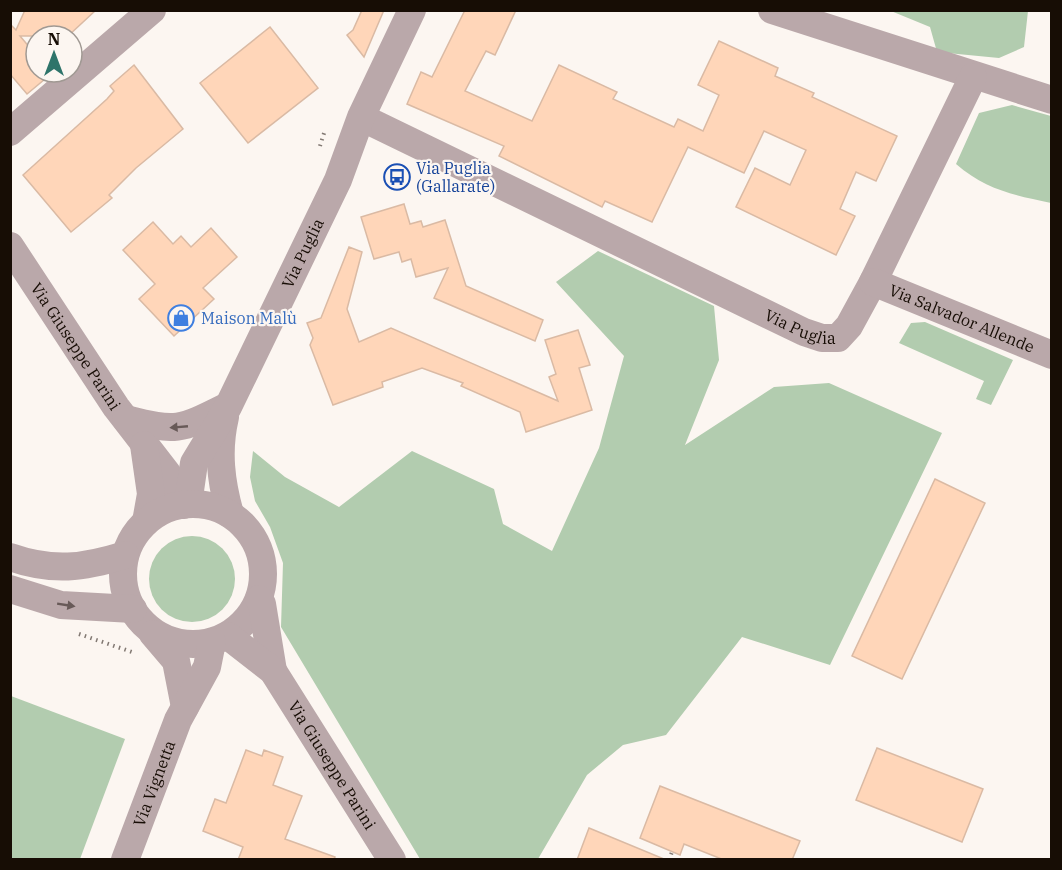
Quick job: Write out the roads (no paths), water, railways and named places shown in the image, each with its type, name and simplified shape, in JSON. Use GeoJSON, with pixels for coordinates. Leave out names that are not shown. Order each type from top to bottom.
{"type":"FeatureCollection","features":[{"type":"Feature","properties":{"kind":"street"},"geometry":{"type":"LineString","coordinates":[[10,132],[152,10]]}},
{"type":"Feature","properties":{"kind":"street","name":"Via Puglia"},"geometry":{"type":"LineString","coordinates":[[186,504],[194,463],[228,407],[345,164],[362,117],[412,10]]}},
{"type":"Feature","properties":{"kind":"street","name":"Via Puglia"},"geometry":{"type":"LineString","coordinates":[[345,164],[375,124],[428,10]]}},
{"type":"Feature","properties":{"kind":"street"},"geometry":{"type":"LineString","coordinates":[[772,10],[973,77],[1052,100]]}},
{"type":"Feature","properties":{"kind":"street","name":"Via Puglia"},"geometry":{"type":"LineString","coordinates":[[375,124],[730,296],[822,338],[838,338],[849,326],[873,282],[973,77]]}},
{"type":"Feature","properties":{"kind":"street","name":"Via Giuseppe Parini"},"geometry":{"type":"LineString","coordinates":[[10,246],[186,504]]}},
{"type":"Feature","properties":{"kind":"street","name":"Via Salvador Allende"},"geometry":{"type":"LineString","coordinates":[[873,282],[1052,356]]}},
{"type":"Feature","properties":{"kind":"street"},"geometry":{"type":"LineString","coordinates":[[126,419],[158,427],[185,428],[228,407]]}},
{"type":"Feature","properties":{"kind":"street","name":"Via Puglia"},"geometry":{"type":"LineString","coordinates":[[228,407],[220,437],[220,459],[222,486],[230,514]]}},
{"type":"Feature","properties":{"kind":"street","name":"Via Giuseppe Parini"},"geometry":{"type":"LineString","coordinates":[[144,445],[151,494],[146,522]]}},
{"type":"Feature","properties":{"kind":"street"},"geometry":{"type":"LineString","coordinates":[[184,707],[176,661],[141,619],[123,579],[125,555],[146,522],[171,508],[186,504],[209,506],[230,514],[252,536],[262,558],[264,575],[259,599],[247,620],[216,648]]}},
{"type":"Feature","properties":{"kind":"street"},"geometry":{"type":"LineString","coordinates":[[10,557],[33,565],[57,567],[90,566],[125,555]]}},
{"type":"Feature","properties":{"kind":"street"},"geometry":{"type":"LineString","coordinates":[[10,589],[61,605],[141,619],[180,644],[216,648],[234,658],[266,665]]}},
{"type":"Feature","properties":{"kind":"street","name":"Via Giuseppe Parini"},"geometry":{"type":"LineString","coordinates":[[259,599],[262,604],[266,665],[392,860]]}},
{"type":"Feature","properties":{"kind":"street","name":"Via Giuseppe Parini"},"geometry":{"type":"LineString","coordinates":[[216,648],[266,665]]}},
{"type":"Feature","properties":{"kind":"street","name":"Via Vignetta"},"geometry":{"type":"LineString","coordinates":[[125,860],[184,707],[216,648]]}},
{"type":"Feature","properties":{"kind":"place","name":"Via Puglia (Gallarate)"},"geometry":{"type":"Point","coordinates":[397,177]}},
{"type":"Feature","properties":{"kind":"place","name":"Maison Malù"},"geometry":{"type":"Point","coordinates":[181,318]}}]}
